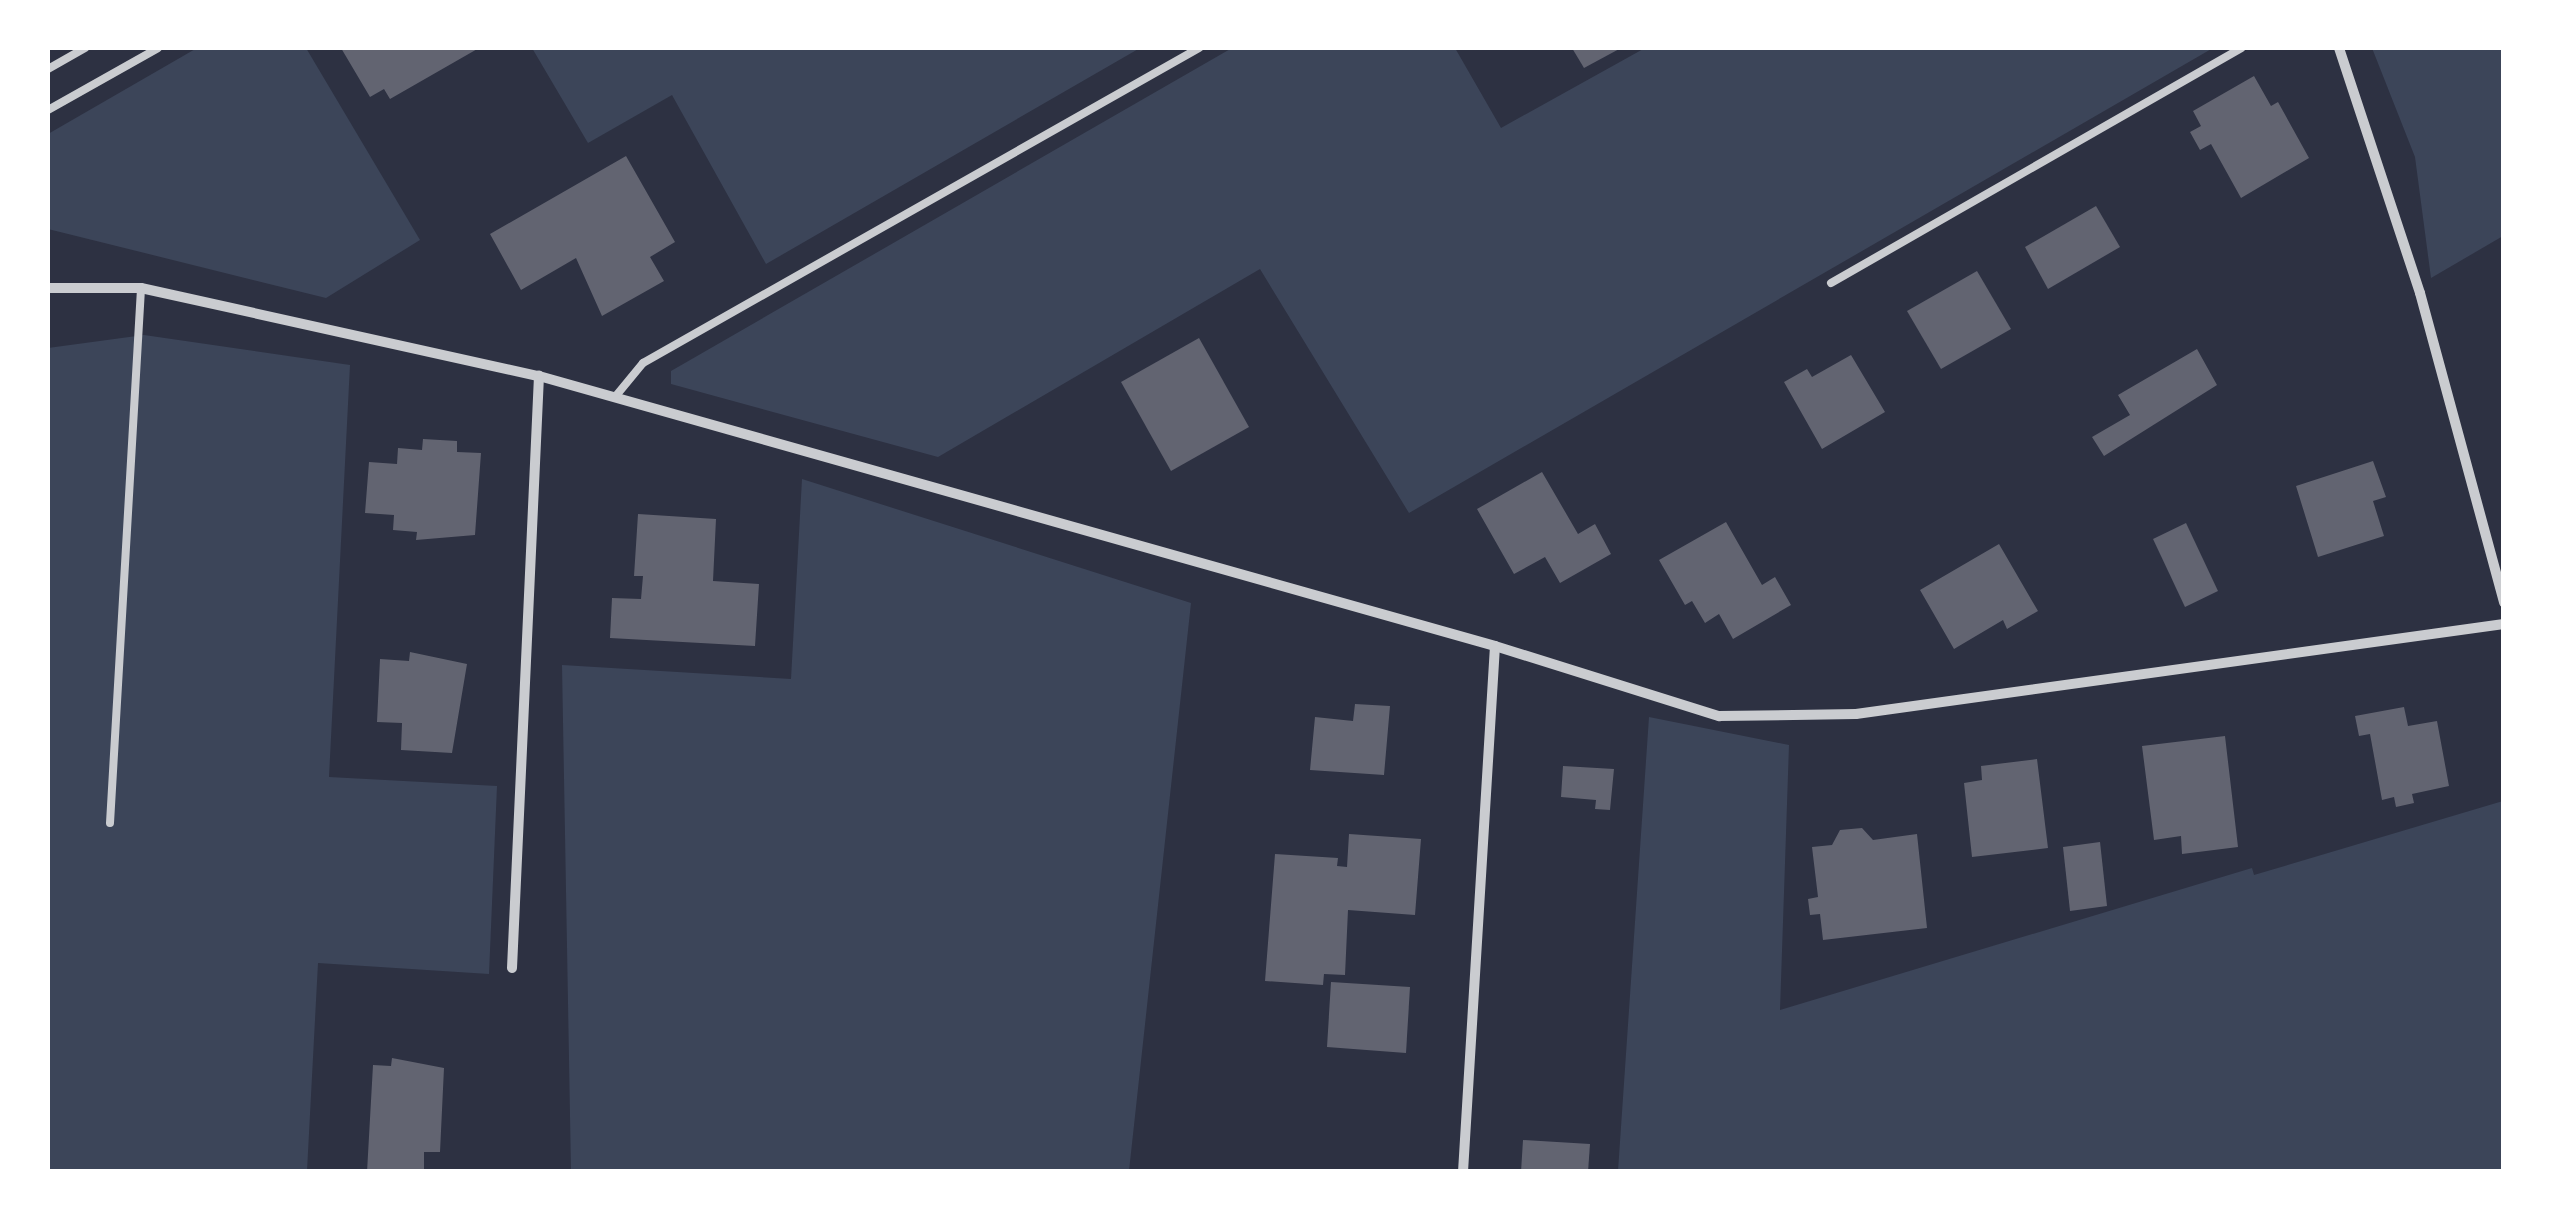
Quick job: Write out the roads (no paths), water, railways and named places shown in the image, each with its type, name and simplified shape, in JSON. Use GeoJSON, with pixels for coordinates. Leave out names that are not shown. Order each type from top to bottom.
{"type":"FeatureCollection","features":[{"type":"Feature","properties":{"kind":"street"},"geometry":{"type":"LineString","coordinates":[[2340,48],[2420,292],[2504,602]]}},
{"type":"Feature","properties":{"kind":"street"},"geometry":{"type":"LineString","coordinates":[[48,288],[141,288],[539,376],[1495,646],[1719,716],[1856,714],[2504,624]]}},
{"type":"Feature","properties":{"kind":"street"},"geometry":{"type":"LineString","coordinates":[[512,968],[539,376]]}},
{"type":"Feature","properties":{"kind":"street"},"geometry":{"type":"LineString","coordinates":[[1463,1172],[1495,646]]}},
{"type":"Feature","properties":{"kind":"lane"},"geometry":{"type":"LineString","coordinates":[[48,69],[85,48]]}},
{"type":"Feature","properties":{"kind":"lane"},"geometry":{"type":"LineString","coordinates":[[48,110],[158,48]]}},
{"type":"Feature","properties":{"kind":"lane"},"geometry":{"type":"LineString","coordinates":[[614,397],[643,363],[1199,48]]}},
{"type":"Feature","properties":{"kind":"lane"},"geometry":{"type":"LineString","coordinates":[[1831,282],[2241,48]]}},
{"type":"Feature","properties":{"kind":"lane"},"geometry":{"type":"LineString","coordinates":[[110,823],[141,288]]}}]}
